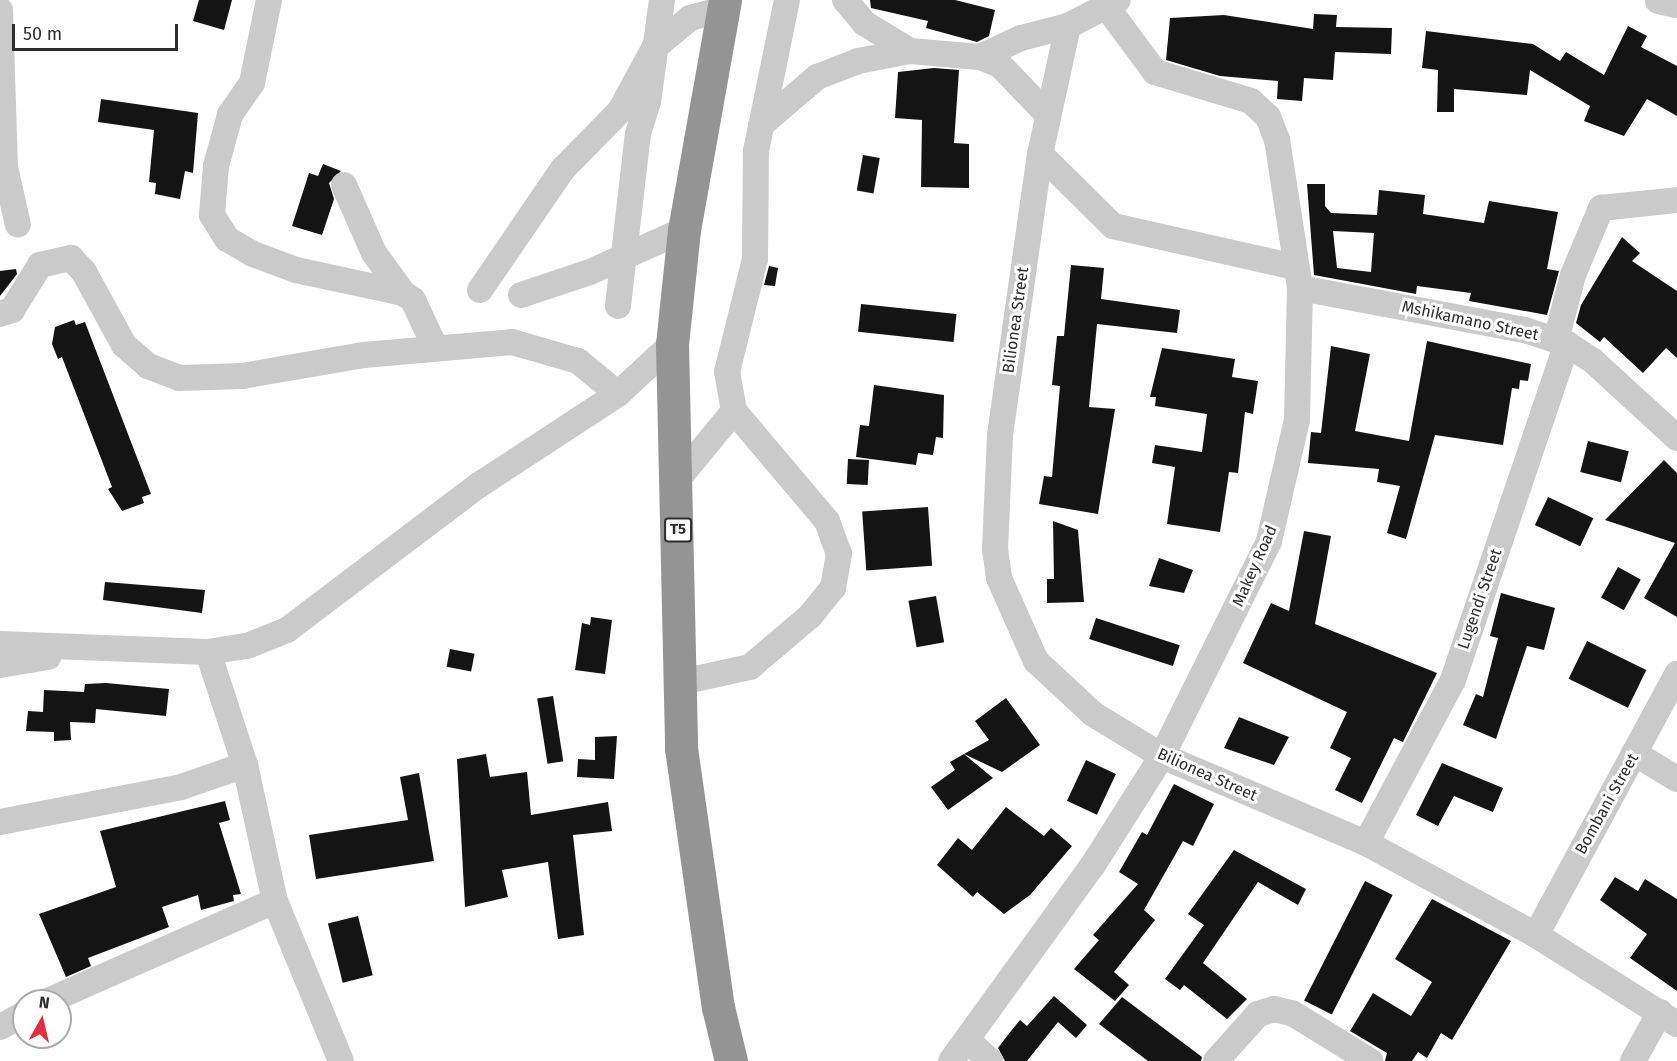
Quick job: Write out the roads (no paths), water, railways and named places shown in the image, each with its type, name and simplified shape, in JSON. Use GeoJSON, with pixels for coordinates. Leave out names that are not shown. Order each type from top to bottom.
{"type":"FeatureCollection","features":[{"type":"Feature","properties":{"kind":"highway","name":"T5"},"geometry":{"type":"LineString","coordinates":[[724,4],[684,230],[672,344],[678,478],[677,683],[718,1007],[731,1061]]}},
{"type":"Feature","properties":{"kind":"street"},"geometry":{"type":"LineString","coordinates":[[269,0],[252,83],[230,115],[216,166],[212,215],[226,239],[253,254],[296,270],[403,293]]}},
{"type":"Feature","properties":{"kind":"street"},"geometry":{"type":"LineString","coordinates":[[618,306],[662,0]]}},
{"type":"Feature","properties":{"kind":"street"},"geometry":{"type":"LineString","coordinates":[[677,683],[750,667],[810,616],[833,588],[839,554],[827,521],[734,411],[727,372],[755,259],[760,125],[787,0]]}},
{"type":"Feature","properties":{"kind":"street"},"geometry":{"type":"LineString","coordinates":[[845,0],[864,23],[910,51]]}},
{"type":"Feature","properties":{"kind":"street"},"geometry":{"type":"LineString","coordinates":[[980,57],[1021,38],[1068,26],[1112,3]]}},
{"type":"Feature","properties":{"kind":"street","name":"Makey Road"},"geometry":{"type":"LineString","coordinates":[[951,1061],[968,1041],[1093,865],[1162,756],[1269,541],[1298,420],[1298,278],[1277,140],[1268,117],[1251,101],[1232,93],[1165,80],[1131,46],[1112,3]]}},
{"type":"Feature","properties":{"kind":"street"},"geometry":{"type":"LineString","coordinates":[[480,290],[563,169],[620,111],[654,48],[690,18],[724,4]]}},
{"type":"Feature","properties":{"kind":"street"},"geometry":{"type":"LineString","coordinates":[[0,10],[5,167],[18,225]]}},
{"type":"Feature","properties":{"kind":"street","name":"Bilionea Street"},"geometry":{"type":"LineString","coordinates":[[1068,26],[1040,154],[1000,435],[995,549],[999,578],[1036,661],[1093,714],[1162,756],[1366,843],[1536,935],[1669,1018]]}},
{"type":"Feature","properties":{"kind":"street"},"geometry":{"type":"LineString","coordinates":[[760,125],[817,77],[858,60],[910,51],[980,57],[999,66],[1047,114]]}},
{"type":"Feature","properties":{"kind":"street","name":"Mshikamano Street"},"geometry":{"type":"LineString","coordinates":[[1040,154],[1113,226],[1298,278],[1526,330],[1562,342],[1593,361],[1677,438]]}},
{"type":"Feature","properties":{"kind":"street"},"geometry":{"type":"LineString","coordinates":[[344,185],[374,253],[403,293],[413,300],[435,347]]}},
{"type":"Feature","properties":{"kind":"street","name":"Lugendi Street"},"geometry":{"type":"LineString","coordinates":[[1366,843],[1453,680],[1562,342],[1573,275],[1601,208],[1677,200]]}},
{"type":"Feature","properties":{"kind":"street"},"geometry":{"type":"LineString","coordinates":[[521,295],[624,258],[684,230]]}},
{"type":"Feature","properties":{"kind":"street"},"geometry":{"type":"LineString","coordinates":[[0,314],[12,310],[40,265],[71,258],[84,272],[124,345],[148,366],[180,378],[242,376],[435,347],[541,346],[578,361],[618,394]]}},
{"type":"Feature","properties":{"kind":"street"},"geometry":{"type":"LineString","coordinates":[[0,644],[93,651],[208,652],[247,646],[287,630],[479,485],[618,394],[672,344]]}},
{"type":"Feature","properties":{"kind":"street"},"geometry":{"type":"LineString","coordinates":[[678,478],[734,411]]}},
{"type":"Feature","properties":{"kind":"street"},"geometry":{"type":"LineString","coordinates":[[0,665],[93,651]]}},
{"type":"Feature","properties":{"kind":"street"},"geometry":{"type":"LineString","coordinates":[[208,652],[245,765],[275,901],[341,1061]]}},
{"type":"Feature","properties":{"kind":"street","name":"Bombani Street"},"geometry":{"type":"LineString","coordinates":[[1536,935],[1677,674]]}},
{"type":"Feature","properties":{"kind":"street"},"geometry":{"type":"LineString","coordinates":[[1634,753],[1677,779]]}},
{"type":"Feature","properties":{"kind":"street"},"geometry":{"type":"LineString","coordinates":[[0,822],[158,792],[245,765]]}},
{"type":"Feature","properties":{"kind":"street"},"geometry":{"type":"LineString","coordinates":[[72,990],[275,901]]}},
{"type":"Feature","properties":{"kind":"street"},"geometry":{"type":"LineString","coordinates":[[1216,1061],[1258,1014],[1274,1009],[1292,1013],[1370,1061]]}},
{"type":"Feature","properties":{"kind":"street"},"geometry":{"type":"LineString","coordinates":[[1633,1061],[1669,1018]]}},
{"type":"Feature","properties":{"kind":"street"},"geometry":{"type":"LineString","coordinates":[[968,1041],[990,1061]]}}]}
